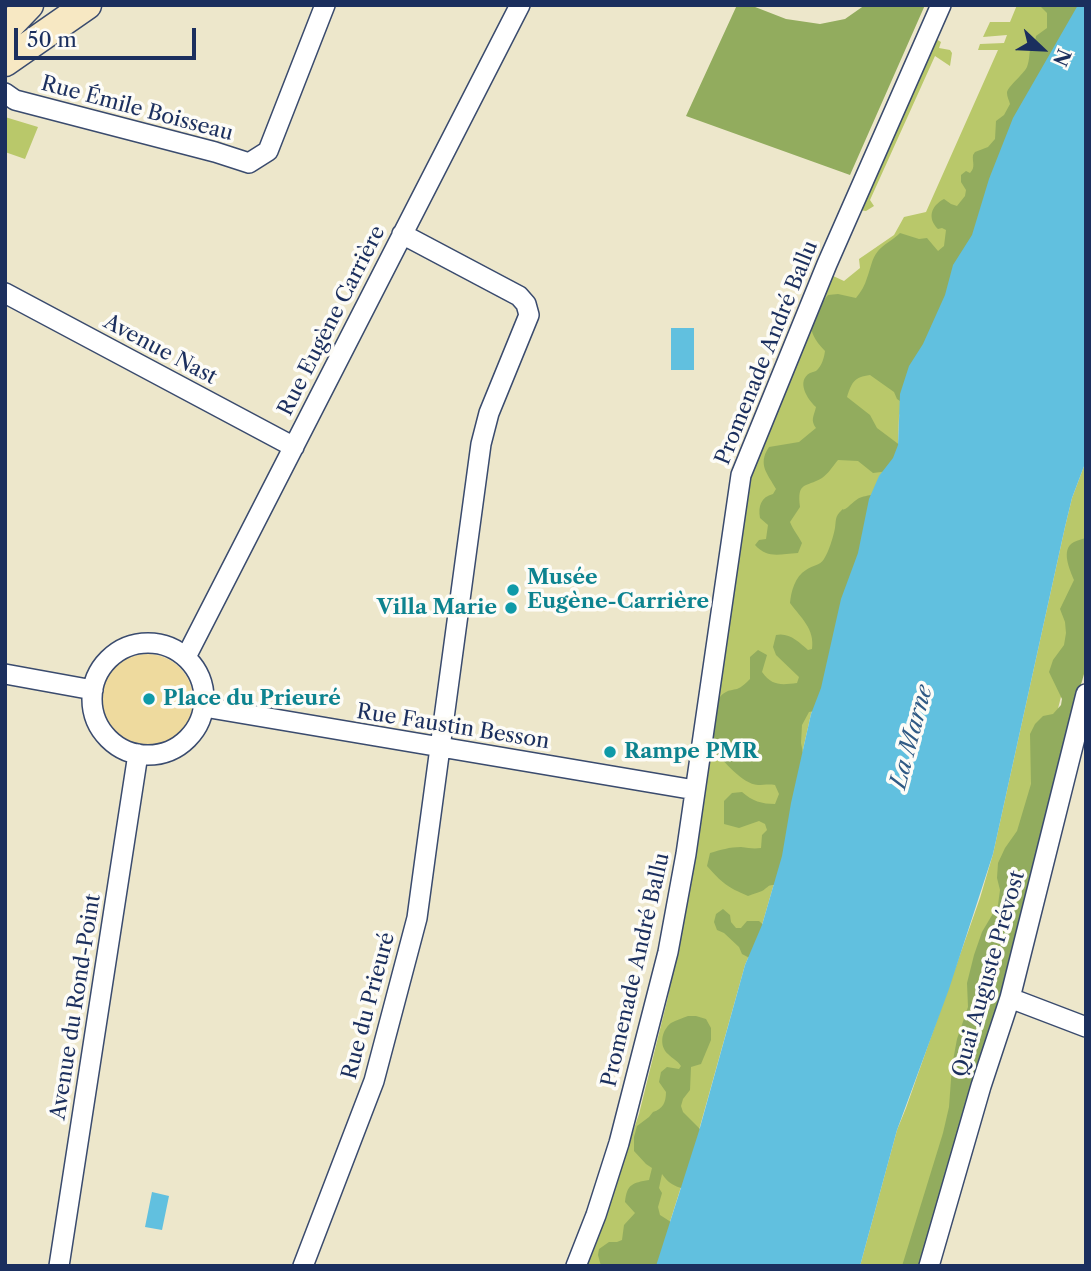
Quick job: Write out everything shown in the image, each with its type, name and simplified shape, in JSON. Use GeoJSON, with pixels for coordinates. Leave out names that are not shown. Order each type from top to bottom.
{"type":"FeatureCollection","features":[{"type":"Feature","properties":{"kind":"main road"},"geometry":{"type":"LineString","coordinates":[[10,48],[87,5]]}},
{"type":"Feature","properties":{"kind":"main road"},"geometry":{"type":"LineString","coordinates":[[10,48],[28,7]]}},
{"type":"Feature","properties":{"kind":"street","name":"Rue Émile Boisseau"},"geometry":{"type":"LineString","coordinates":[[5,93],[15,100],[249,163],[268,150],[325,5]]}},
{"type":"Feature","properties":{"kind":"street","name":"Rue Eugène Carrière"},"geometry":{"type":"LineString","coordinates":[[186,657],[520,5]]}},
{"type":"Feature","properties":{"kind":"street","name":"Promenade André Ballu"},"geometry":{"type":"LineString","coordinates":[[576,1266],[619,1143],[668,952],[686,854],[741,475],[827,264],[937,12]]}},
{"type":"Feature","properties":{"kind":"street","name":"Rue du Prieuré"},"geometry":{"type":"LineString","coordinates":[[303,1266],[374,1081],[417,918],[481,444],[489,413],[529,315],[526,304],[519,296],[402,234]]}},
{"type":"Feature","properties":{"kind":"street","name":"Avenue Nast"},"geometry":{"type":"LineString","coordinates":[[5,293],[294,447]]}},
{"type":"Feature","properties":{"kind":"street"},"geometry":{"type":"LineString","coordinates":[[138,643],[155,643],[172,648],[186,657],[197,672],[204,689],[204,708],[198,724],[187,739],[173,749],[156,754],[138,754],[122,748],[108,738],[98,724],[93,707],[93,690],[98,674],[108,659],[122,649],[138,643]]}},
{"type":"Feature","properties":{"kind":"street"},"geometry":{"type":"LineString","coordinates":[[5,674],[93,690]]}},
{"type":"Feature","properties":{"kind":"street","name":"Quai Auguste Prévost"},"geometry":{"type":"LineString","coordinates":[[929,1266],[981,1086],[1010,998],[1086,694]]}},
{"type":"Feature","properties":{"kind":"street","name":"Rue Faustin Besson"},"geometry":{"type":"LineString","coordinates":[[204,708],[695,790]]}},
{"type":"Feature","properties":{"kind":"street","name":"Avenue du Rond-Point"},"geometry":{"type":"LineString","coordinates":[[59,1266],[138,754]]}},
{"type":"Feature","properties":{"kind":"street"},"geometry":{"type":"LineString","coordinates":[[1010,998],[1086,1027]]}},
{"type":"Feature","properties":{"kind":"green space"},"geometry":{"type":"Polygon","coordinates":[[[737,5],[750,5],[786,19],[820,24],[845,19],[865,5],[925,5],[850,175],[686,116],[737,5]]]}},
{"type":"Feature","properties":{"kind":"green space"},"geometry":{"type":"Polygon","coordinates":[[[1017,5],[1078,5],[899,416],[898,445],[811,714],[782,856],[762,925],[745,965],[699,1130],[656,1266],[587,1266],[639,1114],[668,997],[749,474],[831,275],[844,281],[860,268],[859,259],[894,235],[904,217],[926,212],[998,50],[978,50],[980,44],[1004,43],[1007,35],[983,37],[990,22],[1010,22],[1017,5]]]}},
{"type":"Feature","properties":{"kind":"green space"},"geometry":{"type":"Polygon","coordinates":[[[1039,5],[1085,5],[949,289],[906,405],[897,399],[894,392],[870,375],[854,381],[847,397],[870,415],[877,428],[901,446],[889,471],[873,473],[858,461],[838,460],[824,476],[801,489],[800,507],[790,522],[802,543],[798,553],[774,555],[765,552],[755,545],[759,540],[766,539],[768,525],[760,518],[760,506],[776,489],[765,469],[766,453],[769,447],[799,442],[816,428],[813,420],[816,407],[806,395],[803,385],[806,376],[820,367],[825,351],[814,336],[813,317],[828,295],[856,298],[876,254],[900,233],[919,239],[927,238],[938,251],[944,246],[946,230],[938,229],[932,221],[933,209],[944,199],[957,206],[966,190],[961,182],[961,175],[972,171],[975,152],[988,147],[995,139],[996,121],[1004,115],[1010,104],[1008,90],[1027,67],[1031,44],[1035,42],[1036,36],[1047,28],[1047,13],[1039,5]]]}},
{"type":"Feature","properties":{"kind":"green space"},"geometry":{"type":"Polygon","coordinates":[[[934,38],[941,42],[939,48],[952,53],[950,66],[935,56],[870,200],[874,206],[866,211],[859,210],[934,38]]]}},
{"type":"Feature","properties":{"kind":"green space"},"geometry":{"type":"Polygon","coordinates":[[[5,117],[38,127],[25,159],[5,152],[5,117]]]}},
{"type":"Feature","properties":{"kind":"green space"},"geometry":{"type":"Polygon","coordinates":[[[1086,461],[1086,598],[1004,922],[906,1266],[860,1266],[897,1130],[980,898],[993,854],[1065,527],[1072,498],[1086,461]]]}},
{"type":"Feature","properties":{"kind":"green space"},"geometry":{"type":"Polygon","coordinates":[[[877,494],[819,710],[809,712],[802,725],[801,743],[806,768],[778,886],[770,885],[748,896],[725,884],[707,866],[710,853],[741,847],[761,848],[762,835],[767,830],[765,824],[759,821],[739,828],[724,824],[724,801],[732,793],[742,792],[757,801],[775,804],[779,794],[775,785],[758,785],[746,781],[713,751],[717,702],[726,692],[739,688],[750,679],[750,657],[758,650],[767,655],[762,672],[769,680],[782,684],[797,683],[799,677],[776,655],[773,647],[776,635],[781,634],[794,638],[808,650],[812,649],[809,630],[790,603],[794,585],[802,573],[824,559],[841,511],[861,498],[877,494]]]}},
{"type":"Feature","properties":{"kind":"green space"},"geometry":{"type":"Polygon","coordinates":[[[1086,538],[1086,667],[1001,995],[919,1266],[902,1266],[943,1133],[949,1107],[957,1039],[968,1007],[967,983],[974,955],[982,932],[998,905],[998,863],[1017,831],[1031,784],[1030,734],[1043,716],[1053,714],[1061,705],[1062,699],[1049,672],[1053,660],[1064,645],[1066,633],[1060,609],[1074,580],[1067,560],[1068,549],[1074,542],[1086,538]]]}},
{"type":"Feature","properties":{"kind":"green space"},"geometry":{"type":"Polygon","coordinates":[[[723,909],[730,915],[736,928],[741,928],[747,921],[759,921],[768,929],[757,962],[742,954],[739,947],[717,930],[714,922],[716,914],[723,909]]]}},
{"type":"Feature","properties":{"kind":"green space"},"geometry":{"type":"Polygon","coordinates":[[[688,1016],[706,1019],[711,1028],[711,1040],[701,1064],[691,1067],[690,1090],[681,1106],[683,1112],[700,1129],[702,1138],[684,1189],[672,1184],[662,1174],[659,1188],[662,1193],[658,1207],[660,1215],[674,1224],[661,1261],[655,1266],[601,1266],[599,1249],[609,1242],[622,1240],[624,1225],[635,1213],[625,1202],[627,1191],[634,1184],[649,1180],[652,1168],[634,1151],[637,1126],[665,1102],[666,1092],[659,1082],[661,1072],[667,1067],[679,1069],[681,1066],[665,1051],[663,1034],[671,1023],[688,1016]]]}},
{"type":"Feature","properties":{"kind":"sand"},"geometry":{"type":"Polygon","coordinates":[[[147,654],[165,657],[180,667],[190,682],[193,700],[190,718],[180,733],[165,743],[147,746],[129,743],[114,733],[104,718],[101,700],[104,682],[114,667],[129,657],[147,654]]]}},
{"type":"Feature","properties":{"kind":"water","name":"La Marne"},"geometry":{"type":"Polygon","coordinates":[[[1078,5],[1086,5],[1086,461],[1072,498],[1065,527],[993,854],[949,989],[897,1130],[860,1266],[656,1266],[699,1131],[745,965],[762,925],[782,856],[811,714],[821,688],[841,599],[858,553],[869,499],[898,445],[900,394],[909,366],[923,344],[945,295],[953,265],[972,235],[989,179],[1013,118],[1078,5]]]}},
{"type":"Feature","properties":{"kind":"water"},"geometry":{"type":"Polygon","coordinates":[[[671,328],[694,328],[694,370],[671,370],[671,328]]]}},
{"type":"Feature","properties":{"kind":"water"},"geometry":{"type":"Polygon","coordinates":[[[152,1192],[169,1196],[162,1230],[145,1227],[152,1192]]]}},
{"type":"Feature","properties":{"kind":"place","name":"Musée Eugène-Carrière"},"geometry":{"type":"Point","coordinates":[513,590]}},
{"type":"Feature","properties":{"kind":"place","name":"Villa Marie"},"geometry":{"type":"Point","coordinates":[511,608]}},
{"type":"Feature","properties":{"kind":"place","name":"Place du Prieuré"},"geometry":{"type":"Point","coordinates":[149,699]}},
{"type":"Feature","properties":{"kind":"place","name":"Rampe PMR"},"geometry":{"type":"Point","coordinates":[610,752]}}]}
